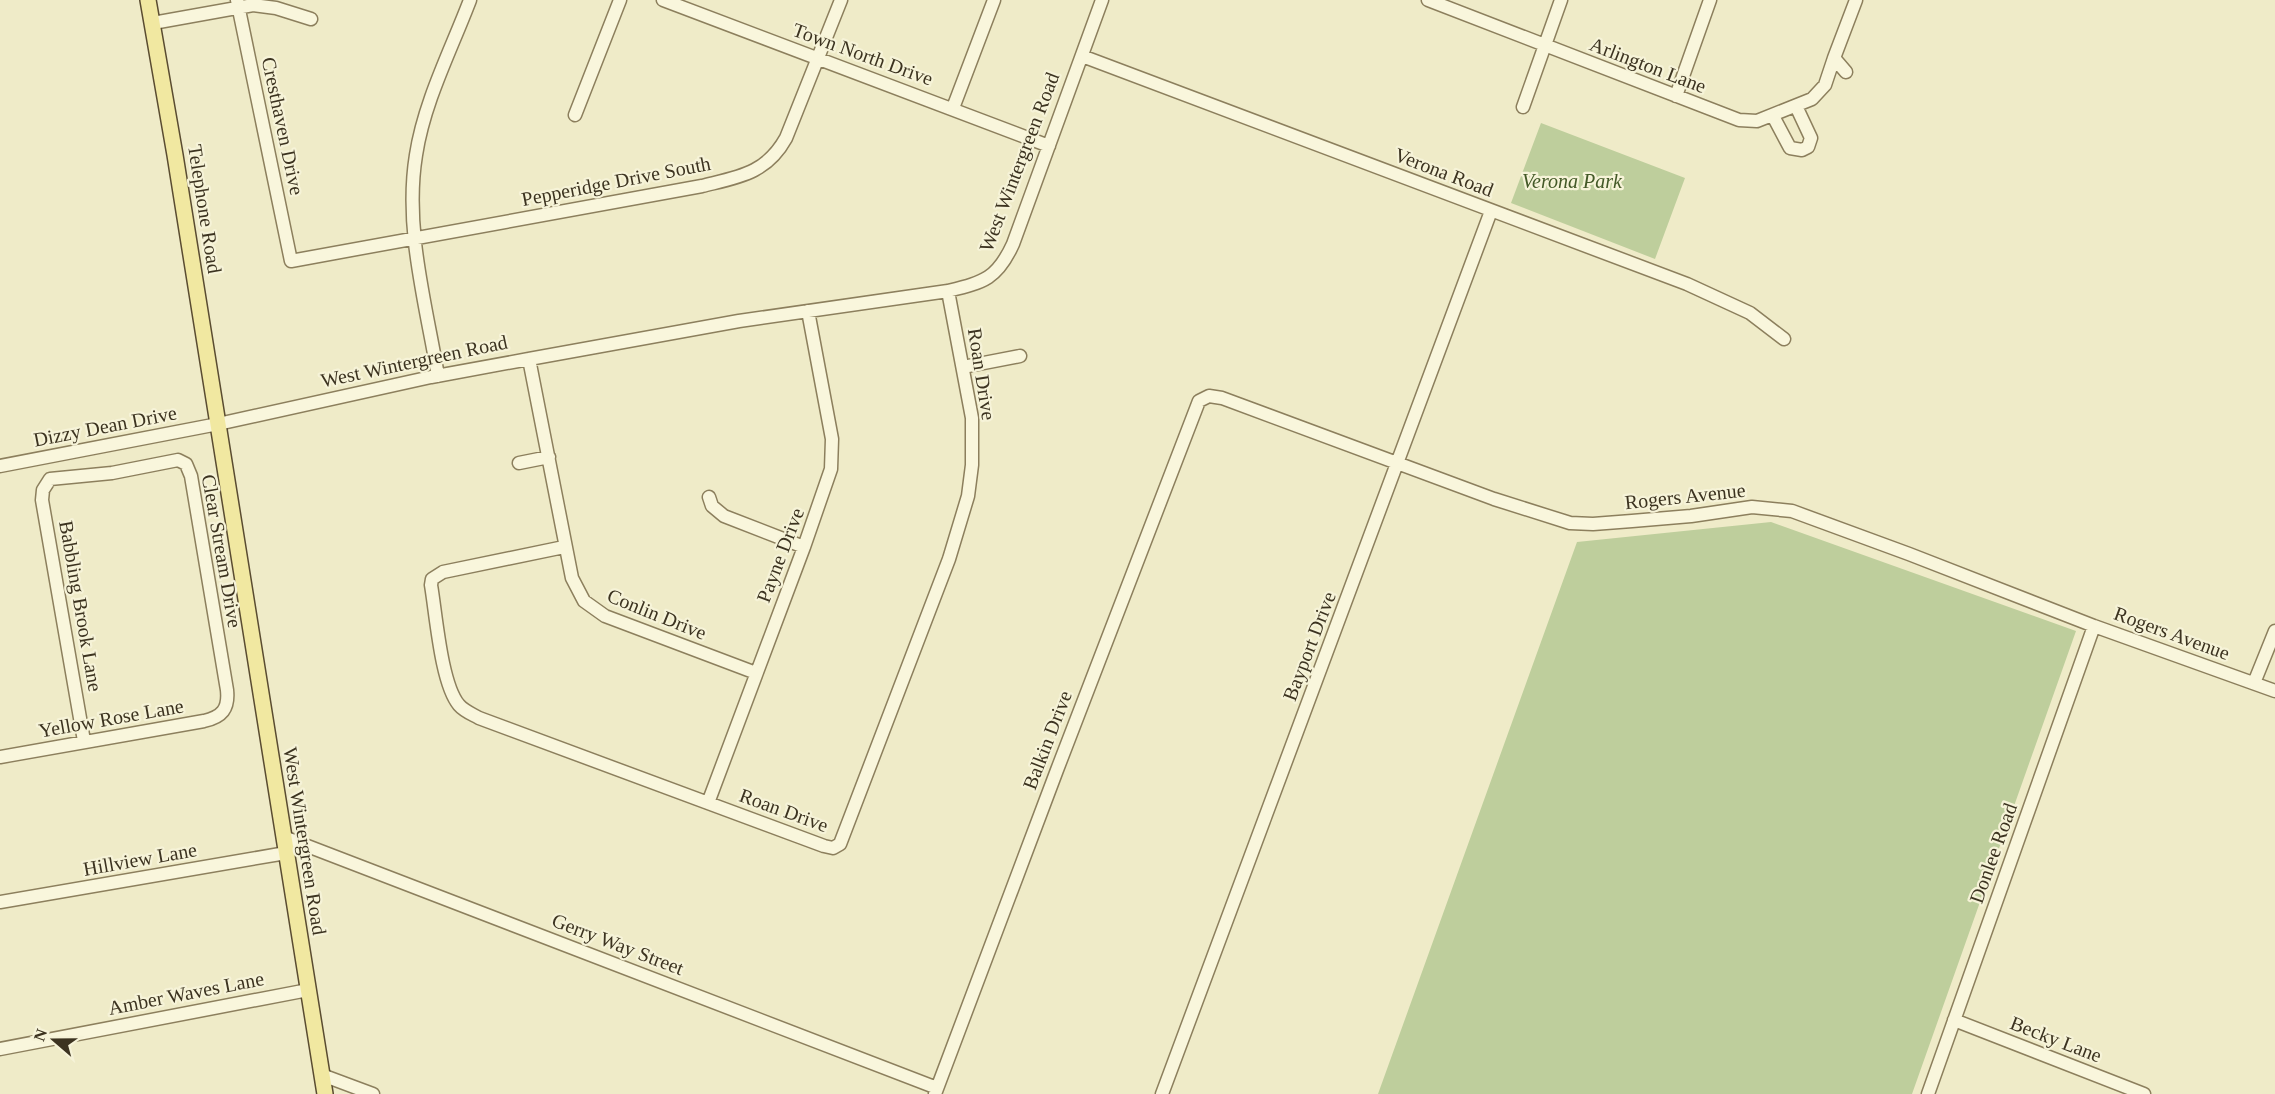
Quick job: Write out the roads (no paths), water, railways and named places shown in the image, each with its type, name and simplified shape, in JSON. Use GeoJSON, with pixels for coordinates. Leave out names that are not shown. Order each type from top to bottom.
{"type":"FeatureCollection","features":[{"type":"Feature","properties":{"kind":"main road","name":"Telephone Road"},"geometry":{"type":"LineString","coordinates":[[148,0],[218,424]]}},
{"type":"Feature","properties":{"kind":"main road","name":"West Wintergreen Road"},"geometry":{"type":"LineString","coordinates":[[218,424],[325,1094]]}},
{"type":"Feature","properties":{"kind":"street"},"geometry":{"type":"LineString","coordinates":[[438,376],[415,240],[412,199],[417,147],[430,104],[470,0]]}},
{"type":"Feature","properties":{"kind":"street"},"geometry":{"type":"LineString","coordinates":[[575,115],[620,0]]}},
{"type":"Feature","properties":{"kind":"street","name":"Town North Drive"},"geometry":{"type":"LineString","coordinates":[[663,0],[1049,146]]}},
{"type":"Feature","properties":{"kind":"street","name":"Pepperidge Drive South"},"geometry":{"type":"LineString","coordinates":[[291,261],[702,186],[747,175],[762,167],[781,147],[841,0]]}},
{"type":"Feature","properties":{"kind":"street"},"geometry":{"type":"LineString","coordinates":[[953,108],[994,0]]}},
{"type":"Feature","properties":{"kind":"street","name":"West Wintergreen Road"},"geometry":{"type":"LineString","coordinates":[[218,424],[529,358],[739,321],[948,291],[984,279],[994,274],[1004,264],[1102,0]]}},
{"type":"Feature","properties":{"kind":"street","name":"Arlington Lane"},"geometry":{"type":"LineString","coordinates":[[1428,0],[1739,120],[1757,121],[1796,106],[1819,93],[1825,85],[1855,2]]}},
{"type":"Feature","properties":{"kind":"street"},"geometry":{"type":"LineString","coordinates":[[1523,107],[1561,0]]}},
{"type":"Feature","properties":{"kind":"street"},"geometry":{"type":"LineString","coordinates":[[1676,96],[1710,0]]}},
{"type":"Feature","properties":{"kind":"street"},"geometry":{"type":"LineString","coordinates":[[153,23],[237,3],[276,8],[311,19]]}},
{"type":"Feature","properties":{"kind":"street","name":"Cresthaven Drive"},"geometry":{"type":"LineString","coordinates":[[237,3],[291,261]]}},
{"type":"Feature","properties":{"kind":"street","name":"Verona Road"},"geometry":{"type":"LineString","coordinates":[[1082,56],[1687,284],[1750,313],[1784,339]]}},
{"type":"Feature","properties":{"kind":"street"},"geometry":{"type":"LineString","coordinates":[[1834,58],[1846,72]]}},
{"type":"Feature","properties":{"kind":"street"},"geometry":{"type":"LineString","coordinates":[[1773,116],[1790,148],[1802,150],[1808,147],[1811,138],[1796,106]]}},
{"type":"Feature","properties":{"kind":"street","name":"Bayport Drive"},"geometry":{"type":"LineString","coordinates":[[1162,1094],[1491,211]]}},
{"type":"Feature","properties":{"kind":"street","name":"Roan Drive"},"geometry":{"type":"LineString","coordinates":[[564,547],[443,572],[432,579],[431,585],[448,681],[459,704],[479,718],[824,846],[833,848],[840,844],[949,559],[968,496],[972,465],[972,418],[948,291]]}},
{"type":"Feature","properties":{"kind":"street","name":"Payne Drive"},"geometry":{"type":"LineString","coordinates":[[708,803],[828,480],[832,439],[808,312]]}},
{"type":"Feature","properties":{"kind":"street"},"geometry":{"type":"LineString","coordinates":[[963,367],[1020,356]]}},
{"type":"Feature","properties":{"kind":"street","name":"Conlin Drive"},"geometry":{"type":"LineString","coordinates":[[529,358],[564,547],[577,590],[593,609],[605,616],[756,673]]}},
{"type":"Feature","properties":{"kind":"street","name":"Rogers Avenue"},"geometry":{"type":"LineString","coordinates":[[1199,401],[1209,396],[1222,398],[1494,499],[1570,523],[1593,524],[1691,516],[1752,507],[1792,512],[1909,554],[2094,626],[2275,691]]}},
{"type":"Feature","properties":{"kind":"street","name":"Balkin Drive"},"geometry":{"type":"LineString","coordinates":[[936,1091],[1199,401]]}},
{"type":"Feature","properties":{"kind":"street","name":"Dizzy Dean Drive"},"geometry":{"type":"LineString","coordinates":[[0,466],[218,424]]}},
{"type":"Feature","properties":{"kind":"street"},"geometry":{"type":"LineString","coordinates":[[519,464],[549,457]]}},
{"type":"Feature","properties":{"kind":"street","name":"Clear Stream Drive"},"geometry":{"type":"LineString","coordinates":[[50,479],[112,473],[178,460],[186,464],[191,476],[227,690],[228,700],[225,710]]}},
{"type":"Feature","properties":{"kind":"street","name":"Babbling Brook Lane"},"geometry":{"type":"LineString","coordinates":[[50,479],[43,490],[42,500],[84,741]]}},
{"type":"Feature","properties":{"kind":"street"},"geometry":{"type":"LineString","coordinates":[[709,497],[712,506],[724,516],[804,547]]}},
{"type":"Feature","properties":{"kind":"street","name":"Donlee Road"},"geometry":{"type":"LineString","coordinates":[[1928,1094],[2094,626]]}},
{"type":"Feature","properties":{"kind":"street"},"geometry":{"type":"LineString","coordinates":[[2254,683],[2275,631]]}},
{"type":"Feature","properties":{"kind":"street","name":"Yellow Rose Lane"},"geometry":{"type":"LineString","coordinates":[[0,757],[204,721],[216,718],[225,710]]}},
{"type":"Feature","properties":{"kind":"street","name":"Gerry Way Street"},"geometry":{"type":"LineString","coordinates":[[284,837],[936,1091]]}},
{"type":"Feature","properties":{"kind":"street","name":"Hillview Lane"},"geometry":{"type":"LineString","coordinates":[[0,902],[286,853]]}},
{"type":"Feature","properties":{"kind":"street","name":"Amber Waves Lane"},"geometry":{"type":"LineString","coordinates":[[0,1049],[308,990]]}},
{"type":"Feature","properties":{"kind":"street","name":"Becky Lane"},"geometry":{"type":"LineString","coordinates":[[1954,1020],[2144,1094]]}},
{"type":"Feature","properties":{"kind":"street"},"geometry":{"type":"LineString","coordinates":[[322,1075],[373,1094]]}},
{"type":"Feature","properties":{"kind":"park label","name":"Verona Park"},"geometry":{"type":"Point","coordinates":[1572,181]}}]}
